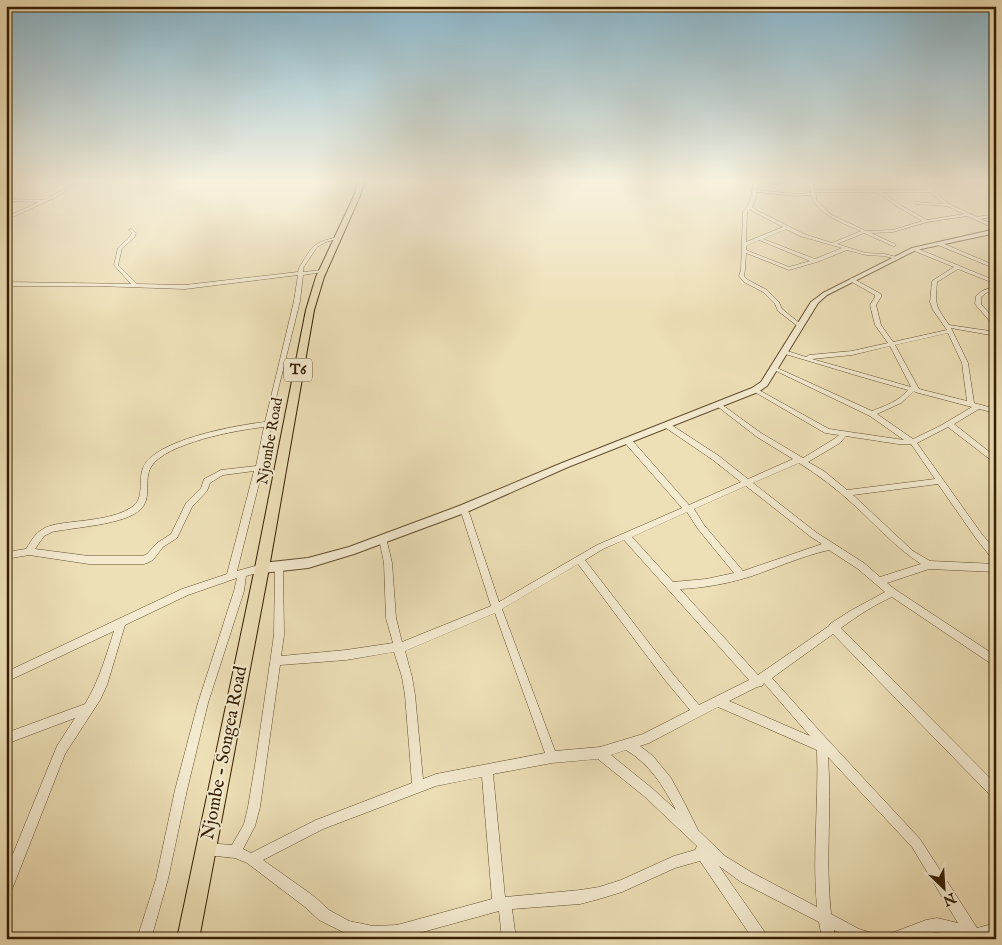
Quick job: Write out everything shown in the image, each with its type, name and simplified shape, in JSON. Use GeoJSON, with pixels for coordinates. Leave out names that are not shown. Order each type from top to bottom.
{"type":"FeatureCollection","features":[{"type":"Feature","properties":{"kind":"highway","name":"Njombe Road"},"geometry":{"type":"LineString","coordinates":[[270,568],[307,327],[315,290],[344,224]]}},
{"type":"Feature","properties":{"kind":"highway","name":"Njombe - Songea Road"},"geometry":{"type":"LineString","coordinates":[[188,939],[206,849],[270,568]]}},
{"type":"Feature","properties":{"kind":"street"},"geometry":{"type":"LineString","coordinates":[[745,224],[742,278],[765,291],[777,303],[780,310],[800,326]]}},
{"type":"Feature","properties":{"kind":"street"},"geometry":{"type":"LineString","coordinates":[[781,224],[802,235],[866,254],[895,258]]}},
{"type":"Feature","properties":{"kind":"street"},"geometry":{"type":"LineString","coordinates":[[847,224],[893,245]]}},
{"type":"Feature","properties":{"kind":"street"},"geometry":{"type":"LineString","coordinates":[[833,244],[863,232],[902,229],[917,224]]}},
{"type":"Feature","properties":{"kind":"street"},"geometry":{"type":"LineString","coordinates":[[744,248],[759,239],[787,227]]}},
{"type":"Feature","properties":{"kind":"street"},"geometry":{"type":"LineString","coordinates":[[132,230],[134,233],[132,237],[120,248],[116,265],[136,286]]}},
{"type":"Feature","properties":{"kind":"street"},"geometry":{"type":"LineString","coordinates":[[6,677],[184,592],[237,575],[308,563],[383,539],[463,509],[755,390],[764,384],[815,302],[852,280],[914,250],[996,230]]}},
{"type":"Feature","properties":{"kind":"street"},"geometry":{"type":"LineString","coordinates":[[144,939],[162,880],[181,790],[203,703],[239,591],[237,575],[268,424],[297,301],[300,273],[315,246],[338,238]]}},
{"type":"Feature","properties":{"kind":"street"},"geometry":{"type":"LineString","coordinates":[[759,239],[815,261]]}},
{"type":"Feature","properties":{"kind":"street"},"geometry":{"type":"LineString","coordinates":[[940,244],[995,268]]}},
{"type":"Feature","properties":{"kind":"street"},"geometry":{"type":"LineString","coordinates":[[744,248],[786,268],[797,268],[846,248]]}},
{"type":"Feature","properties":{"kind":"street"},"geometry":{"type":"LineString","coordinates":[[914,250],[996,282]]}},
{"type":"Feature","properties":{"kind":"street"},"geometry":{"type":"LineString","coordinates":[[958,267],[935,281],[933,302],[967,370],[974,406]]}},
{"type":"Feature","properties":{"kind":"street"},"geometry":{"type":"LineString","coordinates":[[6,284],[196,287],[323,271]]}},
{"type":"Feature","properties":{"kind":"street"},"geometry":{"type":"LineString","coordinates":[[852,280],[878,294],[873,304],[878,325],[891,344],[914,390]]}},
{"type":"Feature","properties":{"kind":"street"},"geometry":{"type":"LineString","coordinates":[[982,332],[994,321],[978,304],[978,297],[996,287]]}},
{"type":"Feature","properties":{"kind":"street"},"geometry":{"type":"LineString","coordinates":[[805,358],[852,353],[948,329],[996,334]]}},
{"type":"Feature","properties":{"kind":"street"},"geometry":{"type":"LineString","coordinates":[[784,352],[996,412]]}},
{"type":"Feature","properties":{"kind":"street"},"geometry":{"type":"LineString","coordinates":[[773,368],[872,414],[913,442],[996,557]]}},
{"type":"Feature","properties":{"kind":"street"},"geometry":{"type":"LineString","coordinates":[[755,390],[819,428],[844,434],[898,442],[913,442],[949,424],[974,406]]}},
{"type":"Feature","properties":{"kind":"street"},"geometry":{"type":"LineString","coordinates":[[872,414],[907,398],[914,390]]}},
{"type":"Feature","properties":{"kind":"street"},"geometry":{"type":"LineString","coordinates":[[719,405],[759,435],[802,460],[846,493],[910,554],[929,566]]}},
{"type":"Feature","properties":{"kind":"street"},"geometry":{"type":"LineString","coordinates":[[29,552],[41,534],[50,529],[110,518],[135,510],[143,495],[147,466],[173,448],[225,430],[268,424]]}},
{"type":"Feature","properties":{"kind":"street"},"geometry":{"type":"LineString","coordinates":[[949,424],[996,461]]}},
{"type":"Feature","properties":{"kind":"street"},"geometry":{"type":"LineString","coordinates":[[668,426],[716,458],[830,546],[880,581],[893,593],[996,662]]}},
{"type":"Feature","properties":{"kind":"street"},"geometry":{"type":"LineString","coordinates":[[276,661],[398,648],[496,608],[579,559],[626,536],[802,460],[837,442],[844,434]]}},
{"type":"Feature","properties":{"kind":"street"},"geometry":{"type":"LineString","coordinates":[[628,441],[689,509],[701,528],[741,575]]}},
{"type":"Feature","properties":{"kind":"street"},"geometry":{"type":"LineString","coordinates":[[6,556],[29,552],[90,560],[138,561],[147,559],[160,545],[174,536],[189,505],[204,489],[208,481],[221,473],[259,468]]}},
{"type":"Feature","properties":{"kind":"street"},"geometry":{"type":"LineString","coordinates":[[846,493],[940,481]]}},
{"type":"Feature","properties":{"kind":"street"},"geometry":{"type":"LineString","coordinates":[[463,509],[469,522],[496,608],[552,757]]}},
{"type":"Feature","properties":{"kind":"street"},"geometry":{"type":"LineString","coordinates":[[626,536],[916,843],[975,937]]}},
{"type":"Feature","properties":{"kind":"street"},"geometry":{"type":"LineString","coordinates":[[383,539],[388,563],[391,618],[410,694],[418,786]]}},
{"type":"Feature","properties":{"kind":"street"},"geometry":{"type":"LineString","coordinates":[[672,586],[713,583],[811,550],[830,546]]}},
{"type":"Feature","properties":{"kind":"street"},"geometry":{"type":"LineString","coordinates":[[579,559],[697,711]]}},
{"type":"Feature","properties":{"kind":"street"},"geometry":{"type":"LineString","coordinates":[[880,581],[929,566],[996,568]]}},
{"type":"Feature","properties":{"kind":"street"},"geometry":{"type":"LineString","coordinates":[[235,852],[249,826],[254,807],[276,661],[279,635],[270,568]]}},
{"type":"Feature","properties":{"kind":"street"},"geometry":{"type":"LineString","coordinates":[[251,859],[320,824],[418,786],[450,776],[552,757],[600,753],[645,739],[697,711],[762,680],[833,627],[868,604],[893,593]]}},
{"type":"Feature","properties":{"kind":"street"},"geometry":{"type":"LineString","coordinates":[[6,887],[61,750],[103,681],[121,622]]}},
{"type":"Feature","properties":{"kind":"street"},"geometry":{"type":"LineString","coordinates":[[833,627],[991,783],[996,794]]}},
{"type":"Feature","properties":{"kind":"street"},"geometry":{"type":"LineString","coordinates":[[718,702],[822,744]]}},
{"type":"Feature","properties":{"kind":"street"},"geometry":{"type":"LineString","coordinates":[[6,739],[88,708]]}},
{"type":"Feature","properties":{"kind":"street"},"geometry":{"type":"LineString","coordinates":[[822,744],[824,794],[821,869],[824,918],[829,939]]}},
{"type":"Feature","properties":{"kind":"street"},"geometry":{"type":"LineString","coordinates":[[627,745],[640,750],[651,760],[672,793],[702,854],[761,939]]}},
{"type":"Feature","properties":{"kind":"street"},"geometry":{"type":"LineString","coordinates":[[600,753],[649,793],[694,837],[721,860],[746,877],[856,935],[870,939]]}},
{"type":"Feature","properties":{"kind":"street"},"geometry":{"type":"LineString","coordinates":[[487,770],[502,903],[510,939]]}},
{"type":"Feature","properties":{"kind":"street"},"geometry":{"type":"LineString","coordinates":[[206,849],[235,852],[251,859],[310,902],[324,915],[346,927],[372,933],[403,931],[502,903],[580,897],[598,893],[622,886],[674,862],[702,854]]}},
{"type":"Feature","properties":{"kind":"street"},"geometry":{"type":"LineString","coordinates":[[894,939],[926,926],[937,925],[957,928],[975,937],[996,930]]}}]}
